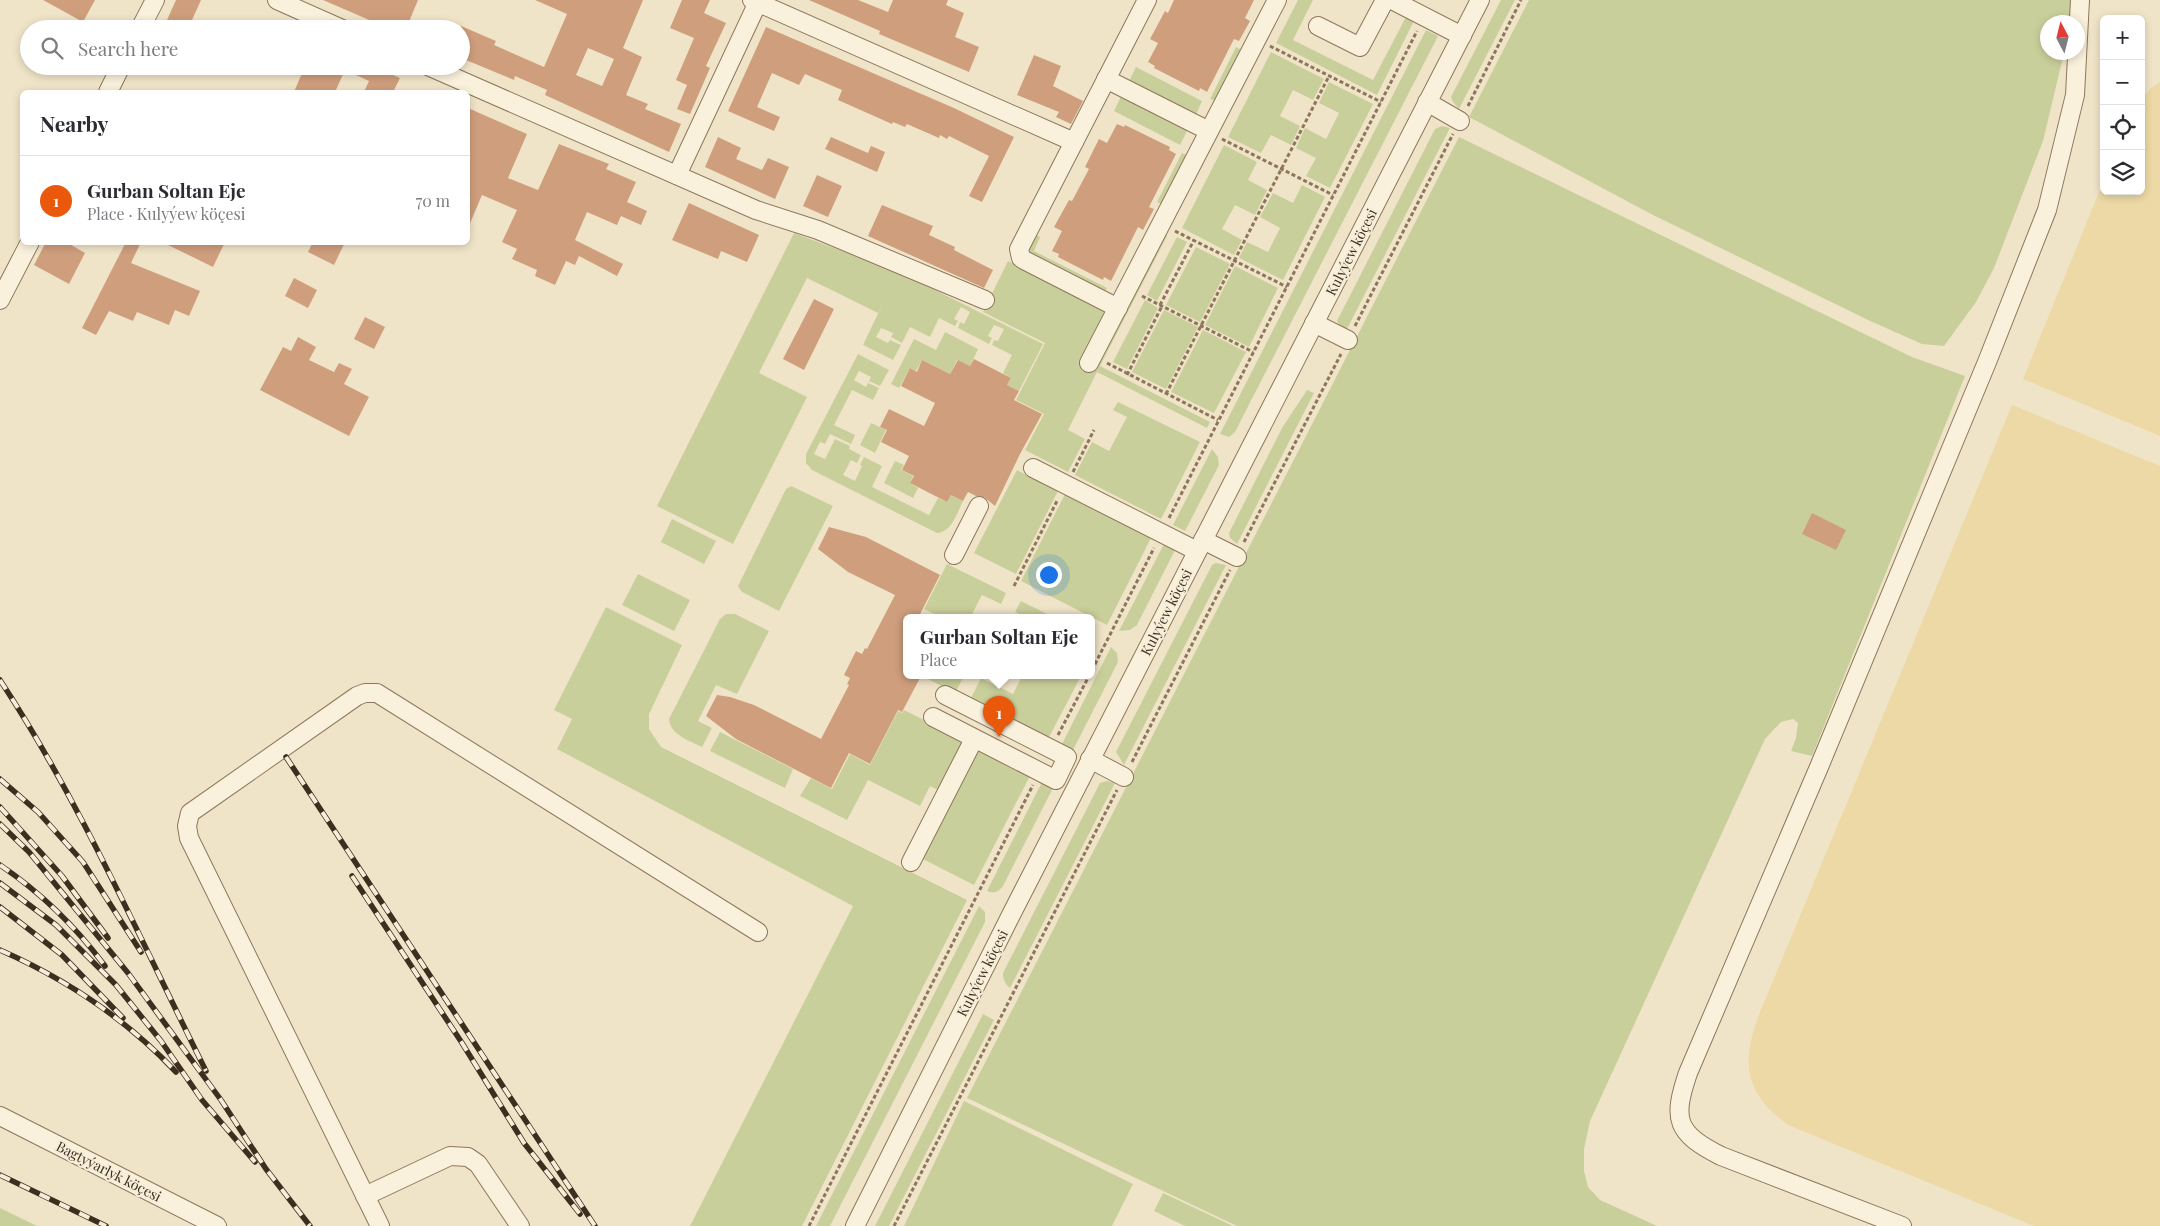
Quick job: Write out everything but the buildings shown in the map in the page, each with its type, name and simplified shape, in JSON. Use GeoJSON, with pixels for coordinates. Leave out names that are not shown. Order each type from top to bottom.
{"type":"FeatureCollection","features":[{"type":"Feature","properties":{"kind":"street"},"geometry":{"type":"LineString","coordinates":[[145,20],[155,0]]}},
{"type":"Feature","properties":{"kind":"street"},"geometry":{"type":"LineString","coordinates":[[276,0],[322,20]]}},
{"type":"Feature","properties":{"kind":"street"},"geometry":{"type":"LineString","coordinates":[[1118,308],[1024,260],[1019,254],[1020,246],[1147,0]]}},
{"type":"Feature","properties":{"kind":"street"},"geometry":{"type":"LineString","coordinates":[[1098,364],[1118,308],[1215,135],[1276,0]]}},
{"type":"Feature","properties":{"kind":"street"},"geometry":{"type":"LineString","coordinates":[[1318,26],[1360,48],[1385,0]]}},
{"type":"Feature","properties":{"kind":"street"},"geometry":{"type":"LineString","coordinates":[[1392,0],[1462,36]]}},
{"type":"Feature","properties":{"kind":"street","name":"Kulyýew köçesi"},"geometry":{"type":"LineString","coordinates":[[855,1226],[1090,759],[1480,0]]}},
{"type":"Feature","properties":{"kind":"street"},"geometry":{"type":"LineString","coordinates":[[1902,1226],[1721,1156],[1702,1146],[1684,1128],[1680,1121],[1679,1107],[1688,1073],[1819,767],[1987,362],[2047,210],[2075,95],[2080,0]]}},
{"type":"Feature","properties":{"kind":"street"},"geometry":{"type":"LineString","coordinates":[[677,175],[756,1],[1074,142]]}},
{"type":"Feature","properties":{"kind":"street"},"geometry":{"type":"LineString","coordinates":[[109,90],[116,75]]}},
{"type":"Feature","properties":{"kind":"street"},"geometry":{"type":"LineString","coordinates":[[449,75],[756,210],[818,230],[985,300]]}},
{"type":"Feature","properties":{"kind":"street"},"geometry":{"type":"LineString","coordinates":[[1106,79],[1215,135]]}},
{"type":"Feature","properties":{"kind":"street"},"geometry":{"type":"LineString","coordinates":[[1427,102],[1460,121]]}},
{"type":"Feature","properties":{"kind":"street"},"geometry":{"type":"LineString","coordinates":[[0,300],[28,245]]}},
{"type":"Feature","properties":{"kind":"street"},"geometry":{"type":"LineString","coordinates":[[1314,323],[1348,340]]}},
{"type":"Feature","properties":{"kind":"street"},"geometry":{"type":"LineString","coordinates":[[1033,468],[1200,545],[1237,557]]}},
{"type":"Feature","properties":{"kind":"street"},"geometry":{"type":"LineString","coordinates":[[954,555],[979,506]]}},
{"type":"Feature","properties":{"kind":"street"},"geometry":{"type":"LineString","coordinates":[[380,1226],[189,838],[187,826],[190,813],[358,696],[365,693],[377,693],[758,932]]}},
{"type":"Feature","properties":{"kind":"street"},"geometry":{"type":"LineString","coordinates":[[933,717],[1056,780],[1067,757],[944,695]]}},
{"type":"Feature","properties":{"kind":"street"},"geometry":{"type":"LineString","coordinates":[[911,862],[974,738]]}},
{"type":"Feature","properties":{"kind":"street"},"geometry":{"type":"LineString","coordinates":[[1090,759],[1124,776]]}},
{"type":"Feature","properties":{"kind":"street"},"geometry":{"type":"LineString","coordinates":[[1062,768],[1081,778]]}},
{"type":"Feature","properties":{"kind":"street","name":"Bagtyýarlyk köçesi"},"geometry":{"type":"LineString","coordinates":[[0,1116],[217,1226]]}},
{"type":"Feature","properties":{"kind":"street"},"geometry":{"type":"LineString","coordinates":[[365,1196],[450,1156],[468,1157],[478,1164],[520,1226]]}},
{"type":"Feature","properties":{"kind":"path"},"geometry":{"type":"LineString","coordinates":[[1167,522],[1420,26]]}},
{"type":"Feature","properties":{"kind":"path"},"geometry":{"type":"LineString","coordinates":[[1269,46],[1381,102]]}},
{"type":"Feature","properties":{"kind":"path"},"geometry":{"type":"LineString","coordinates":[[1166,394],[1329,76]]}},
{"type":"Feature","properties":{"kind":"path"},"geometry":{"type":"LineString","coordinates":[[1215,135],[1333,195]]}},
{"type":"Feature","properties":{"kind":"path"},"geometry":{"type":"LineString","coordinates":[[1175,230],[1286,287]]}},
{"type":"Feature","properties":{"kind":"path"},"geometry":{"type":"LineString","coordinates":[[1127,375],[1194,240]]}},
{"type":"Feature","properties":{"kind":"path"},"geometry":{"type":"LineString","coordinates":[[1142,296],[1253,352]]}},
{"type":"Feature","properties":{"kind":"path"},"geometry":{"type":"LineString","coordinates":[[1098,364],[1127,375],[1218,420]]}},
{"type":"Feature","properties":{"kind":"path"},"geometry":{"type":"LineString","coordinates":[[1072,474],[1094,430]]}},
{"type":"Feature","properties":{"kind":"path"},"geometry":{"type":"LineString","coordinates":[[1014,586],[1062,493]]}},
{"type":"Feature","properties":{"kind":"path"},"geometry":{"type":"LineString","coordinates":[[1095,664],[1157,541]]}},
{"type":"Feature","properties":{"kind":"path"},"geometry":{"type":"LineString","coordinates":[[1054,743],[1086,679]]}},
{"type":"Feature","properties":{"kind":"path"},"geometry":{"type":"LineString","coordinates":[[809,1226],[1037,777]]}},
{"type":"Feature","properties":{"kind":"path"},"geometry":{"type":"LineString","coordinates":[[894,1226],[962,1095]]}},
{"type":"Feature","properties":{"kind":"green space"},"geometry":{"type":"Polygon","coordinates":[[[1298,0],[1313,0],[1293,40],[1373,80],[1406,17],[1414,21],[1377,95],[1276,43],[1298,0]]]}},
{"type":"Feature","properties":{"kind":"green space"},"geometry":{"type":"Polygon","coordinates":[[[1501,0],[1515,0],[1459,109],[1451,97],[1501,0]]]}},
{"type":"Feature","properties":{"kind":"green space"},"geometry":{"type":"Polygon","coordinates":[[[1529,0],[2073,0],[2070,15],[2040,15],[2040,60],[2062,60],[2043,141],[1994,268],[1976,302],[1944,346],[1922,344],[1868,320],[1653,215],[1469,117],[1529,0]]]}},
{"type":"Feature","properties":{"kind":"green space"},"geometry":{"type":"Polygon","coordinates":[[[1426,30],[1438,36],[1235,432],[1229,437],[1220,434],[1426,30]]]}},
{"type":"Feature","properties":{"kind":"green space"},"geometry":{"type":"Polygon","coordinates":[[[1236,47],[1242,50],[1216,101],[1210,99],[1236,47]]]}},
{"type":"Feature","properties":{"kind":"green space"},"geometry":{"type":"Polygon","coordinates":[[[1271,52],[1324,79],[1313,100],[1293,90],[1280,116],[1300,126],[1291,145],[1271,135],[1261,153],[1228,137],[1271,52]]]}},
{"type":"Feature","properties":{"kind":"green space"},"geometry":{"type":"Polygon","coordinates":[[[1136,67],[1202,101],[1195,117],[1128,83],[1136,67]]]}},
{"type":"Feature","properties":{"kind":"green space"},"geometry":{"type":"Polygon","coordinates":[[[1329,82],[1373,104],[1330,188],[1306,176],[1316,158],[1296,148],[1305,128],[1326,139],[1339,113],[1319,103],[1329,82]]]}},
{"type":"Feature","properties":{"kind":"green space"},"geometry":{"type":"Polygon","coordinates":[[[1121,96],[1188,129],[1180,145],[1114,111],[1121,96]]]}},
{"type":"Feature","properties":{"kind":"green space"},"geometry":{"type":"Polygon","coordinates":[[[1442,126],[1450,128],[1347,329],[1339,325],[1337,321],[1435,129],[1442,126]]]}},
{"type":"Feature","properties":{"kind":"green space"},"geometry":{"type":"Polygon","coordinates":[[[1459,137],[1912,357],[1965,376],[1812,756],[1791,751],[1796,738],[1798,723],[1793,719],[1781,722],[1765,739],[1590,1121],[1584,1149],[1584,1171],[1588,1187],[1600,1200],[1657,1226],[1237,1226],[967,1098],[1459,137]]]}},
{"type":"Feature","properties":{"kind":"green space"},"geometry":{"type":"Polygon","coordinates":[[[1224,145],[1257,162],[1248,180],[1267,190],[1255,215],[1235,205],[1222,229],[1242,240],[1234,255],[1182,228],[1224,145]]]}},
{"type":"Feature","properties":{"kind":"green space"},"geometry":{"type":"Polygon","coordinates":[[[1182,153],[1188,156],[1163,205],[1157,202],[1182,153]]]}},
{"type":"Feature","properties":{"kind":"green space"},"geometry":{"type":"Polygon","coordinates":[[[1302,185],[1325,197],[1283,280],[1239,258],[1247,242],[1268,252],[1280,228],[1260,217],[1273,193],[1293,203],[1302,185]]]}},
{"type":"Feature","properties":{"kind":"green space"},"geometry":{"type":"Polygon","coordinates":[[[1032,232],[1040,237],[1034,251],[1107,288],[1104,294],[1027,256],[1024,247],[1032,232]]]}},
{"type":"Feature","properties":{"kind":"green space"},"geometry":{"type":"Polygon","coordinates":[[[794,233],[899,272],[1043,344],[1019,391],[1007,385],[1011,378],[1003,373],[1012,355],[992,345],[994,340],[998,341],[1004,329],[994,325],[988,336],[992,338],[989,344],[958,328],[960,322],[964,324],[970,312],[961,307],[954,319],[958,321],[955,326],[939,318],[930,337],[910,327],[902,343],[891,337],[893,333],[881,328],[876,337],[888,343],[890,340],[901,345],[893,360],[863,345],[885,299],[878,313],[807,278],[759,373],[807,397],[733,544],[657,506],[794,233]]]}},
{"type":"Feature","properties":{"kind":"green space"},"geometry":{"type":"Polygon","coordinates":[[[1162,234],[1167,236],[1100,366],[1210,422],[1207,428],[1097,372],[1068,430],[1085,439],[1068,472],[1025,450],[1044,414],[1016,400],[1045,343],[983,312],[1008,261],[1108,312],[1162,234]]]}},
{"type":"Feature","properties":{"kind":"green space"},"geometry":{"type":"Polygon","coordinates":[[[1177,237],[1187,242],[1157,301],[1147,295],[1177,237]]]}},
{"type":"Feature","properties":{"kind":"green space"},"geometry":{"type":"Polygon","coordinates":[[[1196,247],[1230,264],[1200,322],[1166,305],[1196,247]]]}},
{"type":"Feature","properties":{"kind":"green space"},"geometry":{"type":"Polygon","coordinates":[[[1235,266],[1278,288],[1249,347],[1205,325],[1235,266]]]}},
{"type":"Feature","properties":{"kind":"green space"},"geometry":{"type":"Polygon","coordinates":[[[1145,300],[1158,308],[1127,369],[1113,362],[1145,300]]]}},
{"type":"Feature","properties":{"kind":"green space"},"geometry":{"type":"Polygon","coordinates":[[[1164,310],[1198,327],[1166,389],[1132,372],[1164,310]]]}},
{"type":"Feature","properties":{"kind":"green space"},"geometry":{"type":"Polygon","coordinates":[[[1203,330],[1246,352],[1214,413],[1171,392],[1203,330]]]}},
{"type":"Feature","properties":{"kind":"green space"},"geometry":{"type":"Polygon","coordinates":[[[945,332],[978,349],[970,366],[957,360],[950,374],[922,360],[916,371],[910,368],[899,388],[891,384],[914,339],[936,350],[945,332]]]}},
{"type":"Feature","properties":{"kind":"green space"},"geometry":{"type":"Polygon","coordinates":[[[858,354],[889,370],[880,386],[869,381],[871,377],[859,371],[854,380],[866,387],[868,383],[879,388],[873,400],[852,390],[834,425],[855,435],[851,444],[830,434],[825,444],[820,442],[814,454],[825,459],[835,439],[850,446],[849,449],[861,455],[857,463],[851,460],[843,475],[855,481],[864,457],[882,466],[872,487],[929,515],[938,498],[947,502],[951,495],[963,501],[950,526],[942,532],[937,533],[812,470],[806,463],[806,454],[858,354]]]}},
{"type":"Feature","properties":{"kind":"green space"},"geometry":{"type":"Polygon","coordinates":[[[1307,390],[1314,393],[1237,544],[1230,538],[1229,533],[1282,428],[1307,390]]]}},
{"type":"Feature","properties":{"kind":"green space"},"geometry":{"type":"Polygon","coordinates":[[[1118,402],[1200,442],[1161,519],[1075,475],[1092,442],[1109,451],[1127,417],[1113,410],[1118,402]]]}},
{"type":"Feature","properties":{"kind":"green space"},"geometry":{"type":"Polygon","coordinates":[[[871,423],[886,430],[875,453],[860,445],[871,423]]]}},
{"type":"Feature","properties":{"kind":"green space"},"geometry":{"type":"Polygon","coordinates":[[[1212,449],[1218,457],[1219,465],[1185,531],[1173,525],[1212,449]]]}},
{"type":"Feature","properties":{"kind":"green space"},"geometry":{"type":"Polygon","coordinates":[[[895,461],[904,465],[901,470],[913,476],[910,483],[918,488],[913,498],[884,483],[895,461]]]}},
{"type":"Feature","properties":{"kind":"green space"},"geometry":{"type":"Polygon","coordinates":[[[1017,470],[1058,491],[1016,574],[974,553],[1017,470]]]}},
{"type":"Feature","properties":{"kind":"green space"},"geometry":{"type":"Polygon","coordinates":[[[791,486],[833,506],[779,611],[742,592],[738,586],[786,489],[791,486]]]}},
{"type":"Feature","properties":{"kind":"green space"},"geometry":{"type":"Polygon","coordinates":[[[1065,494],[1151,538],[1107,625],[1095,619],[1095,614],[1086,614],[1021,581],[1065,494]]]}},
{"type":"Feature","properties":{"kind":"green space"},"geometry":{"type":"Polygon","coordinates":[[[672,519],[716,541],[704,564],[661,542],[672,519]]]}},
{"type":"Feature","properties":{"kind":"green space"},"geometry":{"type":"Polygon","coordinates":[[[1164,544],[1175,550],[1137,625],[1130,630],[1119,631],[1164,544]]]}},
{"type":"Feature","properties":{"kind":"green space"},"geometry":{"type":"Polygon","coordinates":[[[1216,563],[1226,565],[1124,765],[1116,752],[1212,565],[1216,563]]]}},
{"type":"Feature","properties":{"kind":"green space"},"geometry":{"type":"Polygon","coordinates":[[[947,564],[1006,593],[1001,604],[982,595],[972,614],[935,614],[924,609],[947,564]]]}},
{"type":"Feature","properties":{"kind":"green space"},"geometry":{"type":"Polygon","coordinates":[[[638,574],[690,600],[674,631],[622,605],[638,574]]]}},
{"type":"Feature","properties":{"kind":"green space"},"geometry":{"type":"Polygon","coordinates":[[[1021,601],[1047,614],[1019,614],[1015,612],[1021,601]]]}},
{"type":"Feature","properties":{"kind":"green space"},"geometry":{"type":"Polygon","coordinates":[[[606,607],[682,645],[649,714],[649,729],[661,747],[967,900],[802,1226],[690,1226],[853,906],[557,749],[572,719],[554,710],[606,607]]]}},
{"type":"Feature","properties":{"kind":"green space"},"geometry":{"type":"Polygon","coordinates":[[[726,614],[735,614],[769,631],[737,694],[716,685],[698,721],[712,728],[702,747],[677,733],[670,725],[669,719],[720,619],[726,614]]]}},
{"type":"Feature","properties":{"kind":"green space"},"geometry":{"type":"Polygon","coordinates":[[[1111,647],[1117,653],[1118,662],[1072,752],[1061,746],[1111,647]]]}},
{"type":"Feature","properties":{"kind":"green space"},"geometry":{"type":"Polygon","coordinates":[[[928,679],[962,679],[955,693],[928,679]]]}},
{"type":"Feature","properties":{"kind":"green space"},"geometry":{"type":"Polygon","coordinates":[[[980,679],[1013,694],[1020,679],[1079,679],[1048,739],[970,700],[980,679]]]}},
{"type":"Feature","properties":{"kind":"green space"},"geometry":{"type":"Polygon","coordinates":[[[904,710],[964,740],[938,790],[930,786],[920,806],[868,780],[847,820],[800,796],[811,778],[832,789],[850,754],[870,765],[898,711],[902,713],[904,710]]]}},
{"type":"Feature","properties":{"kind":"green space"},"geometry":{"type":"Polygon","coordinates":[[[720,732],[793,769],[785,788],[710,751],[720,732]]]}},
{"type":"Feature","properties":{"kind":"green space"},"geometry":{"type":"Polygon","coordinates":[[[980,748],[1031,774],[974,885],[923,859],[980,748]]]}},
{"type":"Feature","properties":{"kind":"green space"},"geometry":{"type":"Polygon","coordinates":[[[1043,780],[1054,786],[1003,886],[996,892],[987,891],[1043,780]]]}},
{"type":"Feature","properties":{"kind":"green space"},"geometry":{"type":"Polygon","coordinates":[[[1107,781],[1115,783],[1010,988],[1003,977],[1003,973],[1100,783],[1107,781]]]}},
{"type":"Feature","properties":{"kind":"green space"},"geometry":{"type":"Polygon","coordinates":[[[979,906],[985,912],[985,922],[830,1226],[816,1226],[979,906]]]}},
{"type":"Feature","properties":{"kind":"green space"},"geometry":{"type":"Polygon","coordinates":[[[983,1014],[994,1020],[889,1226],[875,1226],[983,1014]]]}},
{"type":"Feature","properties":{"kind":"green space"},"geometry":{"type":"Polygon","coordinates":[[[964,1101],[1133,1184],[1112,1226],[904,1226],[964,1101]]]}},
{"type":"Feature","properties":{"kind":"green space"},"geometry":{"type":"Polygon","coordinates":[[[1163,1193],[1233,1226],[1185,1226],[1154,1211],[1163,1193]]]}},
{"type":"Feature","properties":{"kind":"green space"},"geometry":{"type":"Polygon","coordinates":[[[0,1208],[37,1226],[0,1226],[0,1208]]]}},
{"type":"Feature","properties":{"kind":"sand"},"geometry":{"type":"Polygon","coordinates":[[[2160,82],[2160,436],[2023,379],[2100,190],[2100,195],[2145,195],[2145,95],[2160,82]]]}},
{"type":"Feature","properties":{"kind":"sand"},"geometry":{"type":"Polygon","coordinates":[[[2012,405],[2160,466],[2160,1226],[2034,1226],[1788,1125],[1763,1101],[1750,1077],[1749,1050],[1758,1017],[2012,405]]]}},
{"type":"Feature","properties":{"kind":"railway"},"geometry":{"type":"LineString","coordinates":[[0,680],[57,774],[109,872],[206,1071]]}},
{"type":"Feature","properties":{"kind":"railway"},"geometry":{"type":"LineString","coordinates":[[286,757],[595,1226]]}},
{"type":"Feature","properties":{"kind":"railway"},"geometry":{"type":"LineString","coordinates":[[0,779],[38,812],[83,862],[141,952]]}},
{"type":"Feature","properties":{"kind":"railway"},"geometry":{"type":"LineString","coordinates":[[0,807],[62,876],[108,938]]}},
{"type":"Feature","properties":{"kind":"railway"},"geometry":{"type":"LineString","coordinates":[[0,824],[29,852],[128,973],[221,1100],[266,1169],[310,1226]]}},
{"type":"Feature","properties":{"kind":"railway"},"geometry":{"type":"LineString","coordinates":[[0,865],[15,875],[57,911],[105,966]]}},
{"type":"Feature","properties":{"kind":"railway"},"geometry":{"type":"LineString","coordinates":[[352,876],[462,1043],[524,1143],[580,1214]]}},
{"type":"Feature","properties":{"kind":"railway"},"geometry":{"type":"LineString","coordinates":[[0,883],[56,925],[116,985],[161,1041],[202,1100],[255,1162]]}},
{"type":"Feature","properties":{"kind":"railway"},"geometry":{"type":"LineString","coordinates":[[0,907],[62,955],[123,1018]]}},
{"type":"Feature","properties":{"kind":"railway"},"geometry":{"type":"LineString","coordinates":[[0,950],[25,961],[94,1002],[137,1035],[176,1072]]}},
{"type":"Feature","properties":{"kind":"railway"},"geometry":{"type":"LineString","coordinates":[[0,1175],[106,1226]]}},
{"type":"Feature","properties":{"kind":"place","name":"Gurban Soltan Eje"},"geometry":{"type":"Point","coordinates":[999,737]}}]}
